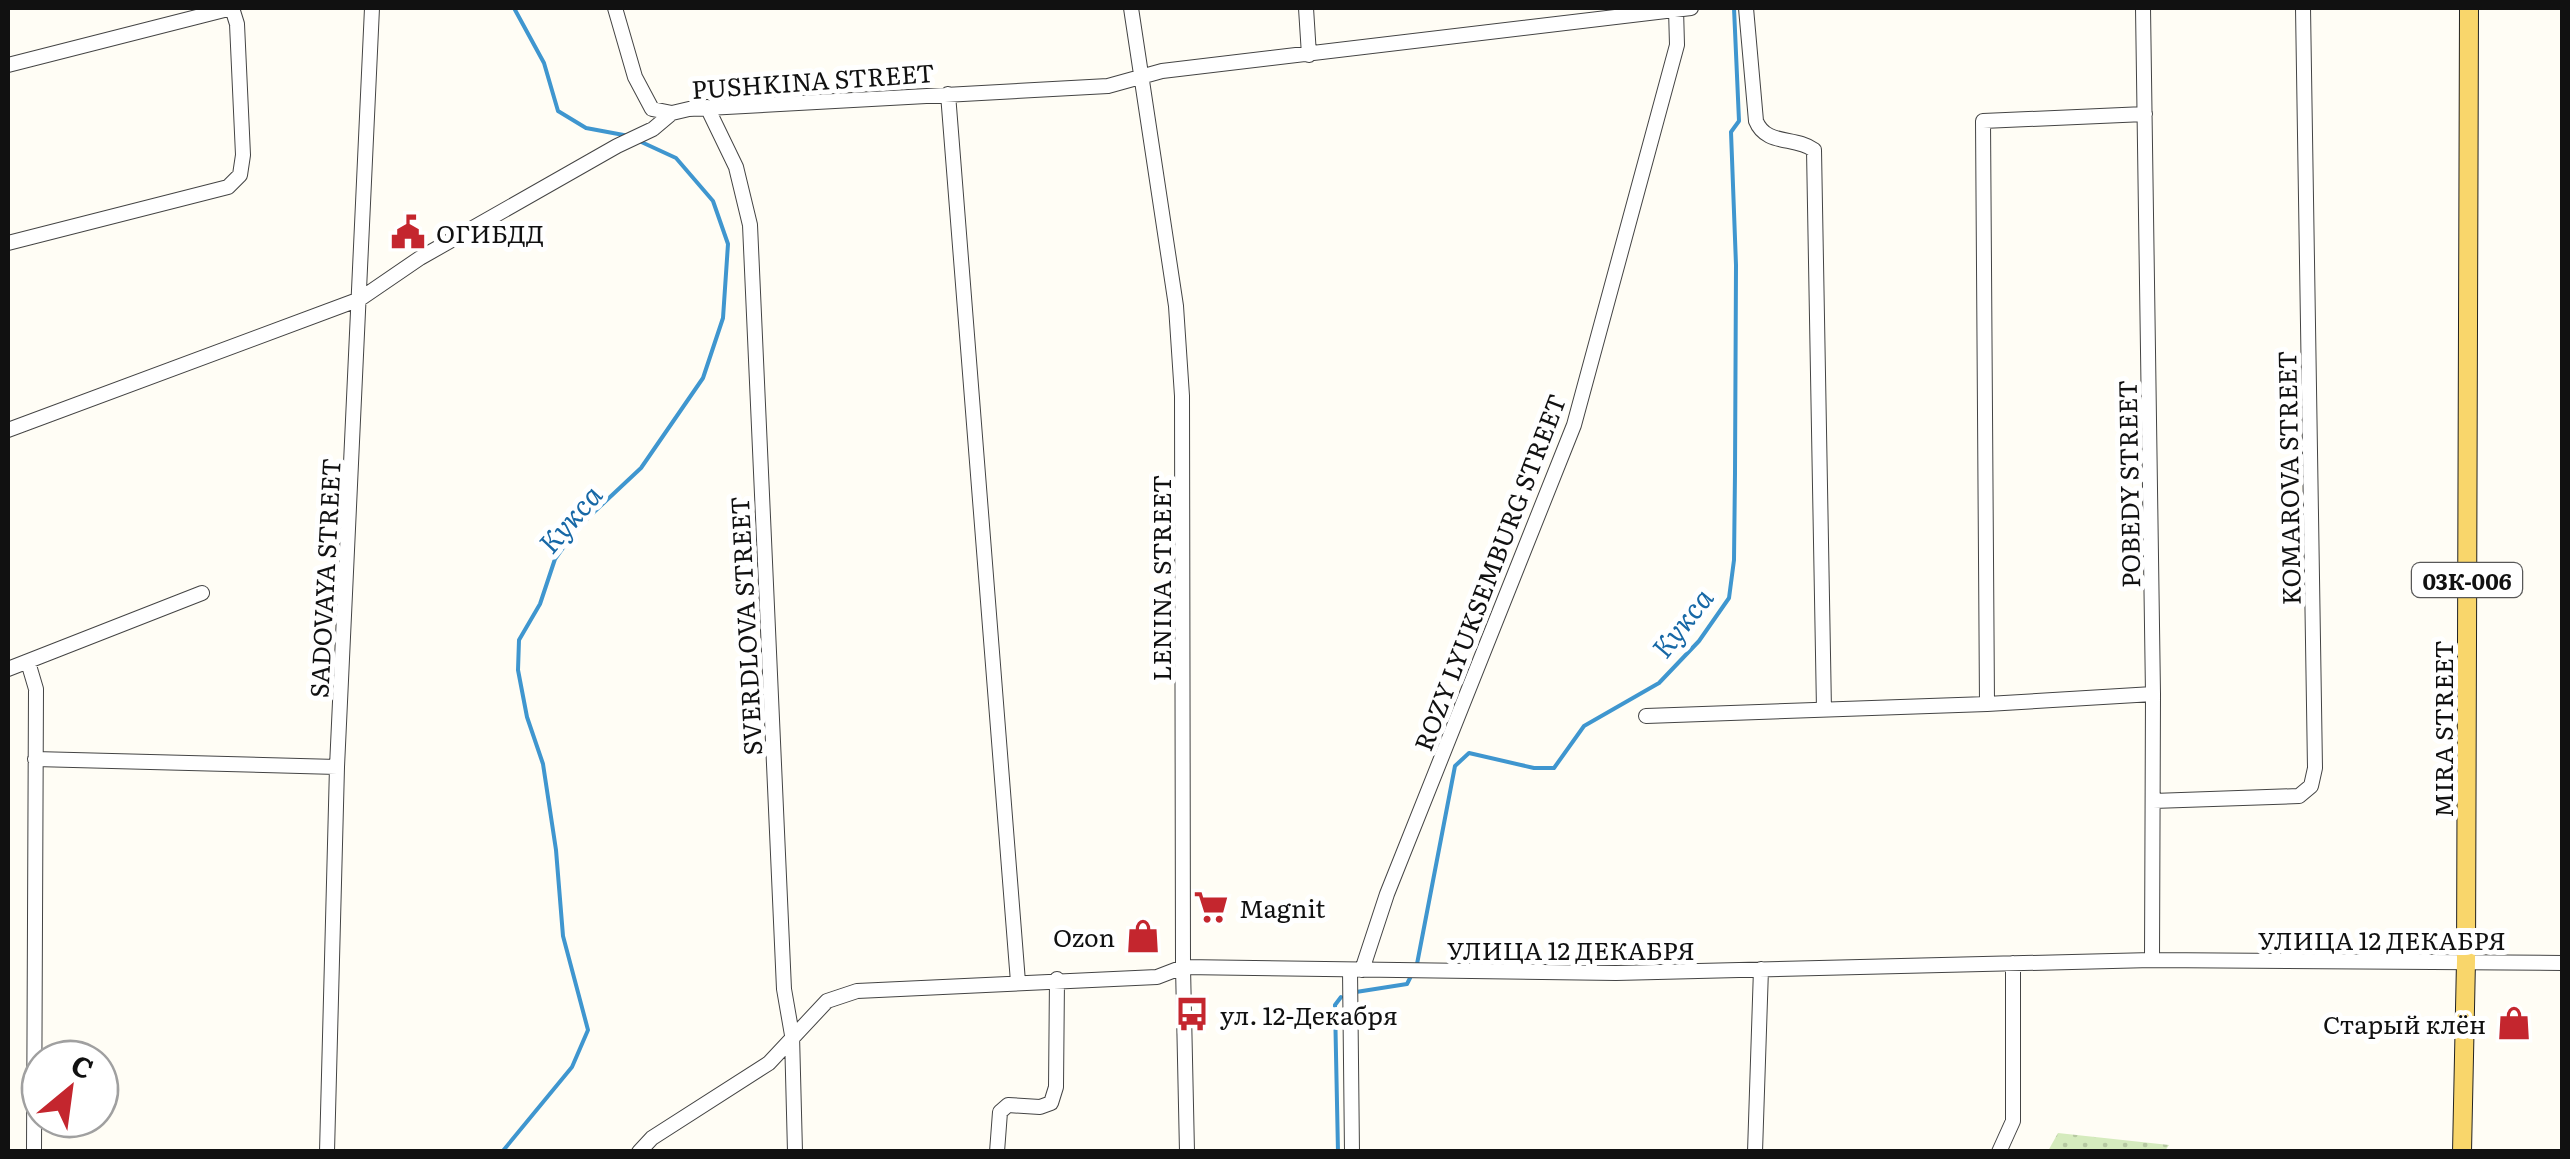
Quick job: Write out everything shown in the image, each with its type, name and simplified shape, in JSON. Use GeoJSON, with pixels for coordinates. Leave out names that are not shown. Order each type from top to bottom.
{"type":"FeatureCollection","features":[{"type":"Feature","properties":{"kind":"main road","name":"MIRA STREET"},"geometry":{"type":"LineString","coordinates":[[2462,1152],[2468,8]]}},
{"type":"Feature","properties":{"kind":"street"},"geometry":{"type":"LineString","coordinates":[[8,65],[232,8],[237,24],[244,155],[240,175],[228,188],[8,243]]}},
{"type":"Feature","properties":{"kind":"street","name":"SADOVAYA STREET"},"geometry":{"type":"LineString","coordinates":[[327,1152],[336,767],[360,299],[368,8]]}},
{"type":"Feature","properties":{"kind":"street"},"geometry":{"type":"LineString","coordinates":[[616,8],[635,77],[652,108],[672,113]]}},
{"type":"Feature","properties":{"kind":"street","name":"LENINA STREET"},"geometry":{"type":"LineString","coordinates":[[1130,8],[1176,306],[1182,396],[1187,1152]]}},
{"type":"Feature","properties":{"kind":"street"},"geometry":{"type":"LineString","coordinates":[[1306,8],[1309,55]]}},
{"type":"Feature","properties":{"kind":"street","name":"PUSHKINA STREET"},"geometry":{"type":"LineString","coordinates":[[8,430],[360,299],[420,258],[617,146],[653,130],[672,113],[707,107],[1108,86],[1162,71],[1684,8]]}},
{"type":"Feature","properties":{"kind":"street","name":"ROZY LYUKSEMBURG STREET"},"geometry":{"type":"LineString","coordinates":[[1352,1152],[1356,970],[1574,425],[1684,8]]}},
{"type":"Feature","properties":{"kind":"street"},"geometry":{"type":"LineString","coordinates":[[1746,8],[1760,132],[1770,138],[1803,142],[1814,150],[1824,710]]}},
{"type":"Feature","properties":{"kind":"street","name":"POBEDY STREET"},"geometry":{"type":"LineString","coordinates":[[2143,8],[2153,694],[2152,960]]}},
{"type":"Feature","properties":{"kind":"street","name":"KOMAROVA STREET"},"geometry":{"type":"LineString","coordinates":[[2154,801],[2300,796],[2311,786],[2314,768],[2303,8]]}},
{"type":"Feature","properties":{"kind":"street"},"geometry":{"type":"LineString","coordinates":[[948,94],[1018,982]]}},
{"type":"Feature","properties":{"kind":"street","name":"SVERDLOVA STREET"},"geometry":{"type":"LineString","coordinates":[[707,107],[736,167],[750,225],[784,988],[792,1036],[795,1152]]}},
{"type":"Feature","properties":{"kind":"street"},"geometry":{"type":"LineString","coordinates":[[1987,704],[1983,121],[2145,114]]}},
{"type":"Feature","properties":{"kind":"street"},"geometry":{"type":"LineString","coordinates":[[8,669],[202,593]]}},
{"type":"Feature","properties":{"kind":"street"},"geometry":{"type":"LineString","coordinates":[[28,662],[36,689],[34,1152]]}},
{"type":"Feature","properties":{"kind":"street"},"geometry":{"type":"LineString","coordinates":[[1646,716],[2153,694]]}},
{"type":"Feature","properties":{"kind":"street"},"geometry":{"type":"LineString","coordinates":[[35,759],[336,767]]}},
{"type":"Feature","properties":{"kind":"street","name":"УЛИЦА 12 ДЕКАБРЯ"},"geometry":{"type":"LineString","coordinates":[[640,1152],[652,1138],[768,1064],[827,1001],[857,991],[1157,977],[1183,967],[1434,973],[2152,960],[2562,963]]}},
{"type":"Feature","properties":{"kind":"street"},"geometry":{"type":"LineString","coordinates":[[1999,1152],[2012,1121],[2013,964]]}},
{"type":"Feature","properties":{"kind":"street"},"geometry":{"type":"LineString","coordinates":[[1755,1152],[1761,969]]}},
{"type":"Feature","properties":{"kind":"street"},"geometry":{"type":"LineString","coordinates":[[996,1152],[1000,1112],[1008,1106],[1040,1107],[1051,1103],[1056,1087],[1057,979]]}},
{"type":"Feature","properties":{"kind":"green space"},"geometry":{"type":"Polygon","coordinates":[[[2058,1133],[2169,1145],[2165,1151],[2048,1151],[2058,1133]]]}},
{"type":"Feature","properties":{"kind":"waterway","name":"Кукса"},"geometry":{"type":"LineString","coordinates":[[514,8],[544,63],[558,111],[586,128],[629,136]]}},
{"type":"Feature","properties":{"kind":"waterway","name":"Кукса"},"geometry":{"type":"LineString","coordinates":[[1417,964],[1455,766],[1469,753],[1534,768],[1554,768],[1584,726],[1659,683],[1699,641],[1729,598],[1734,560],[1736,265],[1731,132],[1739,121],[1734,8]]}},
{"type":"Feature","properties":{"kind":"waterway","name":"Кукса"},"geometry":{"type":"LineString","coordinates":[[502,1152],[572,1067],[588,1030],[563,936],[556,850],[543,764],[527,717],[518,670],[519,640],[540,604],[555,559],[577,528],[641,468],[703,378],[723,318],[728,244],[713,201],[676,158],[637,140]]}},
{"type":"Feature","properties":{"kind":"waterway","name":"Кукса"},"geometry":{"type":"LineString","coordinates":[[1356,992],[1407,984],[1413,972]]}},
{"type":"Feature","properties":{"kind":"waterway","name":"Кукса"},"geometry":{"type":"LineString","coordinates":[[1338,1152],[1335,1005],[1341,997]]}},
{"type":"Feature","properties":{"kind":"place","name":"ОГИБДД"},"geometry":{"type":"Point","coordinates":[408,232]}},
{"type":"Feature","properties":{"kind":"place","name":"Magnit"},"geometry":{"type":"Point","coordinates":[1211,907]}},
{"type":"Feature","properties":{"kind":"place","name":"Ozon"},"geometry":{"type":"Point","coordinates":[1143,936]}},
{"type":"Feature","properties":{"kind":"place","name":"ул. 12-Декабря"},"geometry":{"type":"Point","coordinates":[1192,1014]}},
{"type":"Feature","properties":{"kind":"place","name":"Старый клён"},"geometry":{"type":"Point","coordinates":[2514,1023]}}]}
